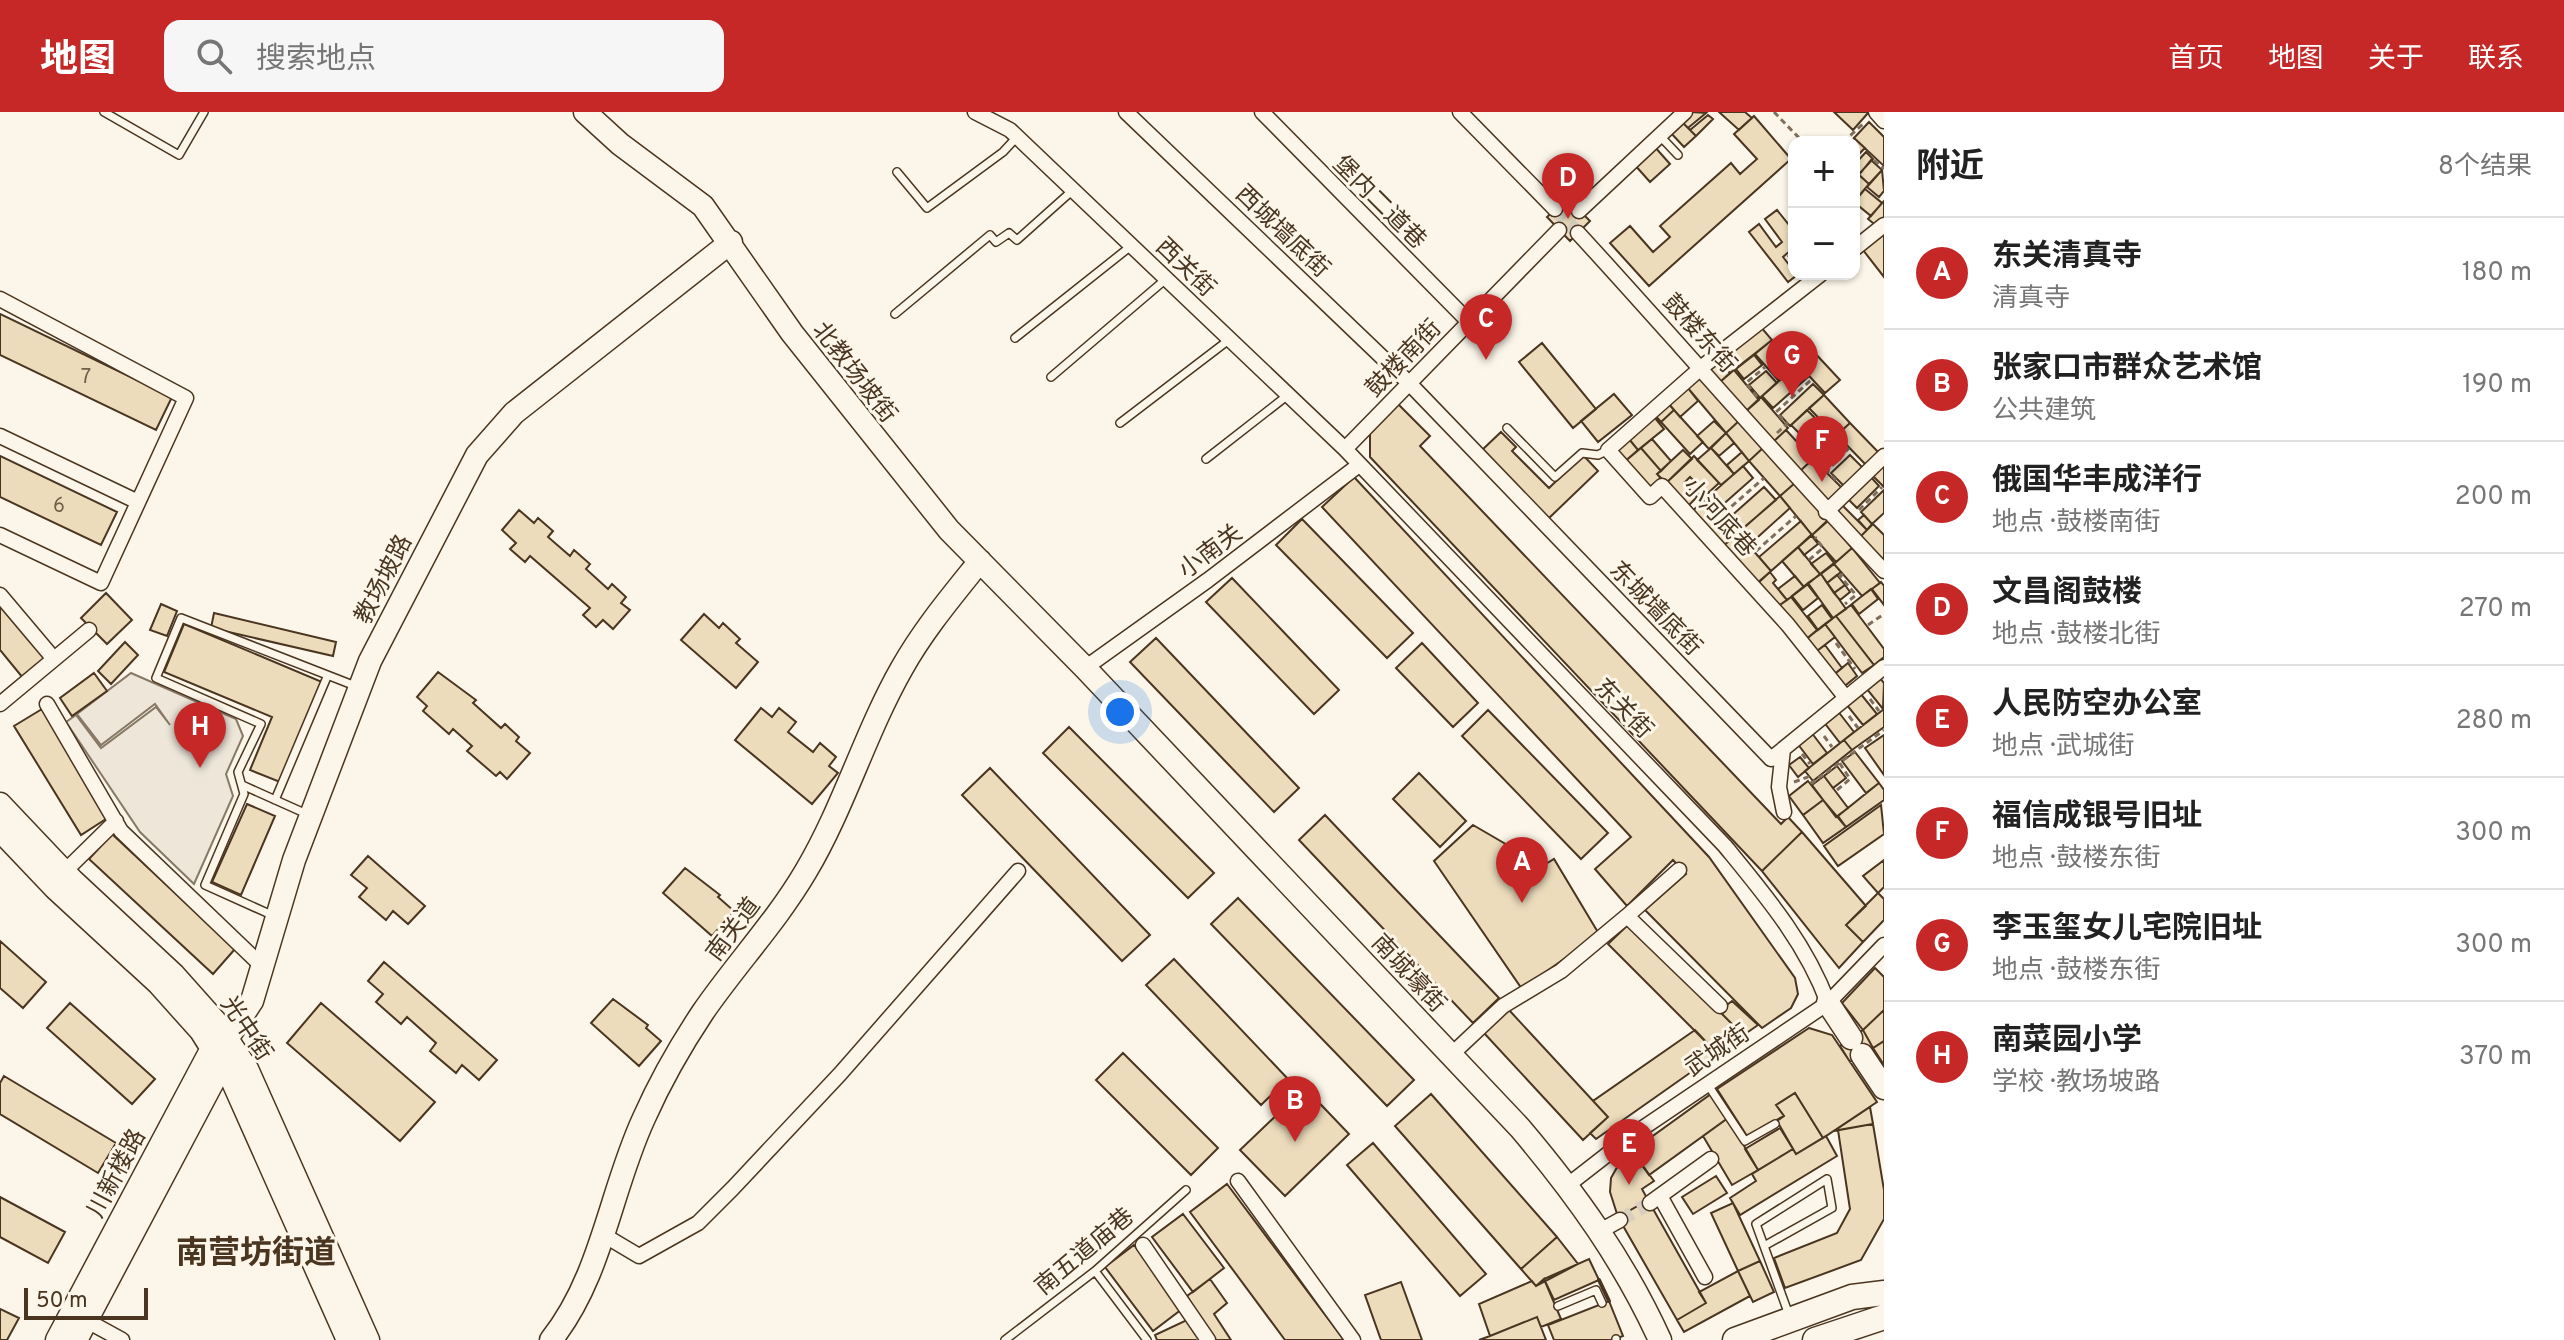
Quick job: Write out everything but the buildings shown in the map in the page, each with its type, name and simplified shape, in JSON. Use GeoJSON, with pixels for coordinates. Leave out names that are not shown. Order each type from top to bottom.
{"type":"FeatureCollection","features":[{"type":"Feature","properties":{"kind":"main road"},"geometry":{"type":"LineString","coordinates":[[1735,1340],[1852,1297],[1884,1293]]}},
{"type":"Feature","properties":{"kind":"main road"},"geometry":{"type":"LineString","coordinates":[[1815,1340],[1884,1317]]}},
{"type":"Feature","properties":{"kind":"street","name":"北教场坡街"},"geometry":{"type":"LineString","coordinates":[[585,112],[620,144],[703,206],[792,333],[910,486],[1085,668]]}},
{"type":"Feature","properties":{"kind":"street","name":"西关街"},"geometry":{"type":"LineString","coordinates":[[975,112],[1017,137],[1359,465]]}},
{"type":"Feature","properties":{"kind":"street","name":"西城墙底街"},"geometry":{"type":"LineString","coordinates":[[1126,112],[1409,383]]}},
{"type":"Feature","properties":{"kind":"street","name":"堡内二道巷"},"geometry":{"type":"LineString","coordinates":[[1262,112],[1469,322]]}},
{"type":"Feature","properties":{"kind":"street"},"geometry":{"type":"LineString","coordinates":[[1460,112],[1555,209]]}},
{"type":"Feature","properties":{"kind":"street"},"geometry":{"type":"LineString","coordinates":[[1579,211],[1660,136],[1675,115]]}},
{"type":"Feature","properties":{"kind":"street"},"geometry":{"type":"LineString","coordinates":[[1870,117],[1884,121]]}},
{"type":"Feature","properties":{"kind":"street"},"geometry":{"type":"LineString","coordinates":[[1860,244],[1884,225]]}},
{"type":"Feature","properties":{"kind":"street","name":"鼓楼南街"},"geometry":{"type":"LineString","coordinates":[[1345,449],[1559,230]]}},
{"type":"Feature","properties":{"kind":"street","name":"鼓楼东街"},"geometry":{"type":"LineString","coordinates":[[1578,233],[1702,367],[1826,512],[1884,570]]}},
{"type":"Feature","properties":{"kind":"street","name":"教场坡路"},"geometry":{"type":"LineString","coordinates":[[223,1046],[252,1001],[311,816],[370,661],[477,455],[514,413],[731,242]]}},
{"type":"Feature","properties":{"kind":"street"},"geometry":{"type":"LineString","coordinates":[[1608,450],[1702,367],[1813,280]]}},
{"type":"Feature","properties":{"kind":"street"},"geometry":{"type":"LineString","coordinates":[[0,299],[186,398],[101,583],[0,535]]}},
{"type":"Feature","properties":{"kind":"street","name":"东城墙底街"},"geometry":{"type":"LineString","coordinates":[[1409,383],[1771,759],[1783,749]]}},
{"type":"Feature","properties":{"kind":"street"},"geometry":{"type":"LineString","coordinates":[[0,436],[138,502]]}},
{"type":"Feature","properties":{"kind":"street","name":"小河底巷"},"geometry":{"type":"LineString","coordinates":[[1608,450],[1650,497],[1662,486],[1788,625],[1846,698]]}},
{"type":"Feature","properties":{"kind":"street"},"geometry":{"type":"LineString","coordinates":[[1826,512],[1884,456]]}},
{"type":"Feature","properties":{"kind":"street","name":"小南关"},"geometry":{"type":"LineString","coordinates":[[1085,668],[1208,580],[1359,465]]}},
{"type":"Feature","properties":{"kind":"street","name":"东关街"},"geometry":{"type":"LineString","coordinates":[[1359,465],[1725,846],[1774,907],[1815,967],[1828,1003]]}},
{"type":"Feature","properties":{"kind":"street","name":"南关道"},"geometry":{"type":"LineString","coordinates":[[560,1334],[588,1280],[643,1119],[704,1011],[770,927],[808,869],[901,670],[931,621],[980,561]]}},
{"type":"Feature","properties":{"kind":"street"},"geometry":{"type":"LineString","coordinates":[[0,595],[54,659]]}},
{"type":"Feature","properties":{"kind":"street"},"geometry":{"type":"LineString","coordinates":[[0,704],[89,630]]}},
{"type":"Feature","properties":{"kind":"street"},"geometry":{"type":"LineString","coordinates":[[1784,812],[1779,787],[1783,749],[1884,667]]}},
{"type":"Feature","properties":{"kind":"street","name":"南城壕街"},"geometry":{"type":"LineString","coordinates":[[1085,668],[1451,1055],[1568,1185],[1638,1291],[1660,1340]]}},
{"type":"Feature","properties":{"kind":"street"},"geometry":{"type":"LineString","coordinates":[[47,704],[121,831],[263,967]]}},
{"type":"Feature","properties":{"kind":"street","name":"光中街"},"geometry":{"type":"LineString","coordinates":[[0,804],[58,878]]}},
{"type":"Feature","properties":{"kind":"street"},"geometry":{"type":"LineString","coordinates":[[58,878],[116,821]]}},
{"type":"Feature","properties":{"kind":"street","name":"光中街"},"geometry":{"type":"LineString","coordinates":[[0,830],[174,975],[223,1046],[348,1340]]}},
{"type":"Feature","properties":{"kind":"street"},"geometry":{"type":"LineString","coordinates":[[1451,1055],[1503,1006],[1561,971],[1679,870]]}},
{"type":"Feature","properties":{"kind":"street"},"geometry":{"type":"LineString","coordinates":[[602,1234],[639,1256],[698,1223],[840,1074],[1018,871]]}},
{"type":"Feature","properties":{"kind":"street"},"geometry":{"type":"LineString","coordinates":[[1627,916],[1720,1006]]}},
{"type":"Feature","properties":{"kind":"street","name":"武城街"},"geometry":{"type":"LineString","coordinates":[[1568,1185],[1706,1083],[1828,1003],[1884,945]]}},
{"type":"Feature","properties":{"kind":"street"},"geometry":{"type":"LineString","coordinates":[[1828,1003],[1884,1088]]}},
{"type":"Feature","properties":{"kind":"street","name":"光中街"},"geometry":{"type":"LineString","coordinates":[[223,1046],[247,1069],[368,1340]]}},
{"type":"Feature","properties":{"kind":"street","name":"川新楼路"},"geometry":{"type":"LineString","coordinates":[[57,1340],[78,1324],[223,1046]]}},
{"type":"Feature","properties":{"kind":"street"},"geometry":{"type":"LineString","coordinates":[[1705,1277],[1655,1200],[1711,1159]]}},
{"type":"Feature","properties":{"kind":"street"},"geometry":{"type":"LineString","coordinates":[[1238,1181],[1353,1340]]}},
{"type":"Feature","properties":{"kind":"street"},"geometry":{"type":"LineString","coordinates":[[1600,1231],[1620,1220]]}},
{"type":"Feature","properties":{"kind":"street"},"geometry":{"type":"LineString","coordinates":[[1143,1245],[1204,1338]]}},
{"type":"Feature","properties":{"kind":"street"},"geometry":{"type":"LineString","coordinates":[[78,1324],[122,1340]]}},
{"type":"Feature","properties":{"kind":"lane"},"geometry":{"type":"LineString","coordinates":[[104,112],[179,155],[204,112]]}},
{"type":"Feature","properties":{"kind":"lane"},"geometry":{"type":"LineString","coordinates":[[1660,136],[1678,155]]}},
{"type":"Feature","properties":{"kind":"lane"},"geometry":{"type":"LineString","coordinates":[[897,172],[927,208],[1003,152],[1017,137]]}},
{"type":"Feature","properties":{"kind":"lane"},"geometry":{"type":"LineString","coordinates":[[895,314],[990,235],[996,242],[1009,233],[1017,240],[1073,190]]}},
{"type":"Feature","properties":{"kind":"lane"},"geometry":{"type":"LineString","coordinates":[[1015,338],[1131,246]]}},
{"type":"Feature","properties":{"kind":"lane"},"geometry":{"type":"LineString","coordinates":[[1051,377],[1166,279]]}},
{"type":"Feature","properties":{"kind":"lane"},"geometry":{"type":"LineString","coordinates":[[1120,423],[1230,339]]}},
{"type":"Feature","properties":{"kind":"lane"},"geometry":{"type":"LineString","coordinates":[[1206,459],[1288,395]]}},
{"type":"Feature","properties":{"kind":"lane"},"geometry":{"type":"LineString","coordinates":[[1507,428],[1555,477],[1582,453],[1598,455],[1608,450]]}},
{"type":"Feature","properties":{"kind":"lane"},"geometry":{"type":"LineString","coordinates":[[277,917],[205,885],[244,794],[238,772],[261,724],[156,678],[181,618],[360,688]]}},
{"type":"Feature","properties":{"kind":"lane"},"geometry":{"type":"LineString","coordinates":[[275,800],[327,677]]}},
{"type":"Feature","properties":{"kind":"lane"},"geometry":{"type":"LineString","coordinates":[[242,785],[311,816]]}},
{"type":"Feature","properties":{"kind":"lane"},"geometry":{"type":"LineString","coordinates":[[1706,1083],[1745,1141],[1775,1124]]}},
{"type":"Feature","properties":{"kind":"lane"},"geometry":{"type":"LineString","coordinates":[[1764,1246],[1832,1208],[1827,1179],[1756,1224],[1791,1321]]}},
{"type":"Feature","properties":{"kind":"lane","name":"南五道庙巷"},"geometry":{"type":"LineString","coordinates":[[1005,1340],[1095,1271],[1186,1190]]}},
{"type":"Feature","properties":{"kind":"lane"},"geometry":{"type":"LineString","coordinates":[[1095,1271],[1147,1340]]}},
{"type":"Feature","properties":{"kind":"lane"},"geometry":{"type":"LineString","coordinates":[[1558,1306],[1596,1290],[1602,1303]]}},
{"type":"Feature","properties":{"kind":"path"},"geometry":{"type":"LineString","coordinates":[[1774,112],[1797,136]]}},
{"type":"Feature","properties":{"kind":"path"},"geometry":{"type":"LineString","coordinates":[[1849,136],[1870,117]]}},
{"type":"Feature","properties":{"kind":"path"},"geometry":{"type":"LineString","coordinates":[[1874,160],[1884,169]]}},
{"type":"Feature","properties":{"kind":"path"},"geometry":{"type":"LineString","coordinates":[[1757,397],[1746,383],[1765,367]]}},
{"type":"Feature","properties":{"kind":"path"},"geometry":{"type":"LineString","coordinates":[[1786,425],[1776,412],[1811,380]]}},
{"type":"Feature","properties":{"kind":"path"},"geometry":{"type":"LineString","coordinates":[[1806,452],[1802,443],[1822,424]]}},
{"type":"Feature","properties":{"kind":"path"},"geometry":{"type":"LineString","coordinates":[[1844,488],[1827,471],[1849,448]]}},
{"type":"Feature","properties":{"kind":"path"},"geometry":{"type":"LineString","coordinates":[[1724,513],[1764,478]]}},
{"type":"Feature","properties":{"kind":"path"},"geometry":{"type":"LineString","coordinates":[[1859,510],[1882,487]]}},
{"type":"Feature","properties":{"kind":"path"},"geometry":{"type":"LineString","coordinates":[[1756,551],[1796,516]]}},
{"type":"Feature","properties":{"kind":"path"},"geometry":{"type":"LineString","coordinates":[[1809,560],[1823,548],[1815,537]]}},
{"type":"Feature","properties":{"kind":"path"},"geometry":{"type":"LineString","coordinates":[[1843,574],[1840,576],[1856,595],[1845,604]]}},
{"type":"Feature","properties":{"kind":"path"},"geometry":{"type":"LineString","coordinates":[[1868,625],[1884,614]]}},
{"type":"Feature","properties":{"kind":"path"},"geometry":{"type":"LineString","coordinates":[[1836,643],[1855,669]]}},
{"type":"Feature","properties":{"kind":"path"},"geometry":{"type":"LineString","coordinates":[[1779,787],[1808,777],[1812,783],[1884,730]]}},
{"type":"Feature","properties":{"kind":"path"},"geometry":{"type":"LineString","coordinates":[[1837,790],[1850,779],[1839,762]]}},
{"type":"Feature","properties":{"kind":"shaded area"},"geometry":{"type":"Polygon","coordinates":[[[131,673],[236,719],[243,736],[226,774],[233,796],[194,884],[140,832],[66,722],[76,715],[101,748],[156,707],[170,725],[155,704],[101,745],[77,714],[131,673]]]}},
{"type":"Feature","properties":{"kind":"tunnel"},"geometry":{"type":"LineString","coordinates":[[1555,209],[1578,233]]}},
{"type":"Feature","properties":{"kind":"tunnel"},"geometry":{"type":"LineString","coordinates":[[1620,1220],[1650,1203]]}},
{"type":"Feature","properties":{"kind":"wall"},"geometry":{"type":"LineString","coordinates":[[1599,1280],[1609,1301]]}},
{"type":"Feature","properties":{"kind":"place","name":"文昌阁鼓楼"},"geometry":{"type":"Point","coordinates":[1568,219]}},
{"type":"Feature","properties":{"kind":"place","name":"俄国华丰成洋行"},"geometry":{"type":"Point","coordinates":[1486,360]}},
{"type":"Feature","properties":{"kind":"place","name":"李玉玺女儿宅院旧址"},"geometry":{"type":"Point","coordinates":[1792,397]}},
{"type":"Feature","properties":{"kind":"place","name":"福信成银号旧址"},"geometry":{"type":"Point","coordinates":[1822,482]}},
{"type":"Feature","properties":{"kind":"place","name":"南菜园小学"},"geometry":{"type":"Point","coordinates":[200,768]}},
{"type":"Feature","properties":{"kind":"place","name":"东关清真寺"},"geometry":{"type":"Point","coordinates":[1522,903]}},
{"type":"Feature","properties":{"kind":"place","name":"张家口市群众艺术馆"},"geometry":{"type":"Point","coordinates":[1295,1142]}},
{"type":"Feature","properties":{"kind":"place","name":"人民防空办公室"},"geometry":{"type":"Point","coordinates":[1629,1185]}},
{"type":"Feature","properties":{"kind":"district","name":"南营坊街道"},"geometry":{"type":"Point","coordinates":[256,1252]}}]}
